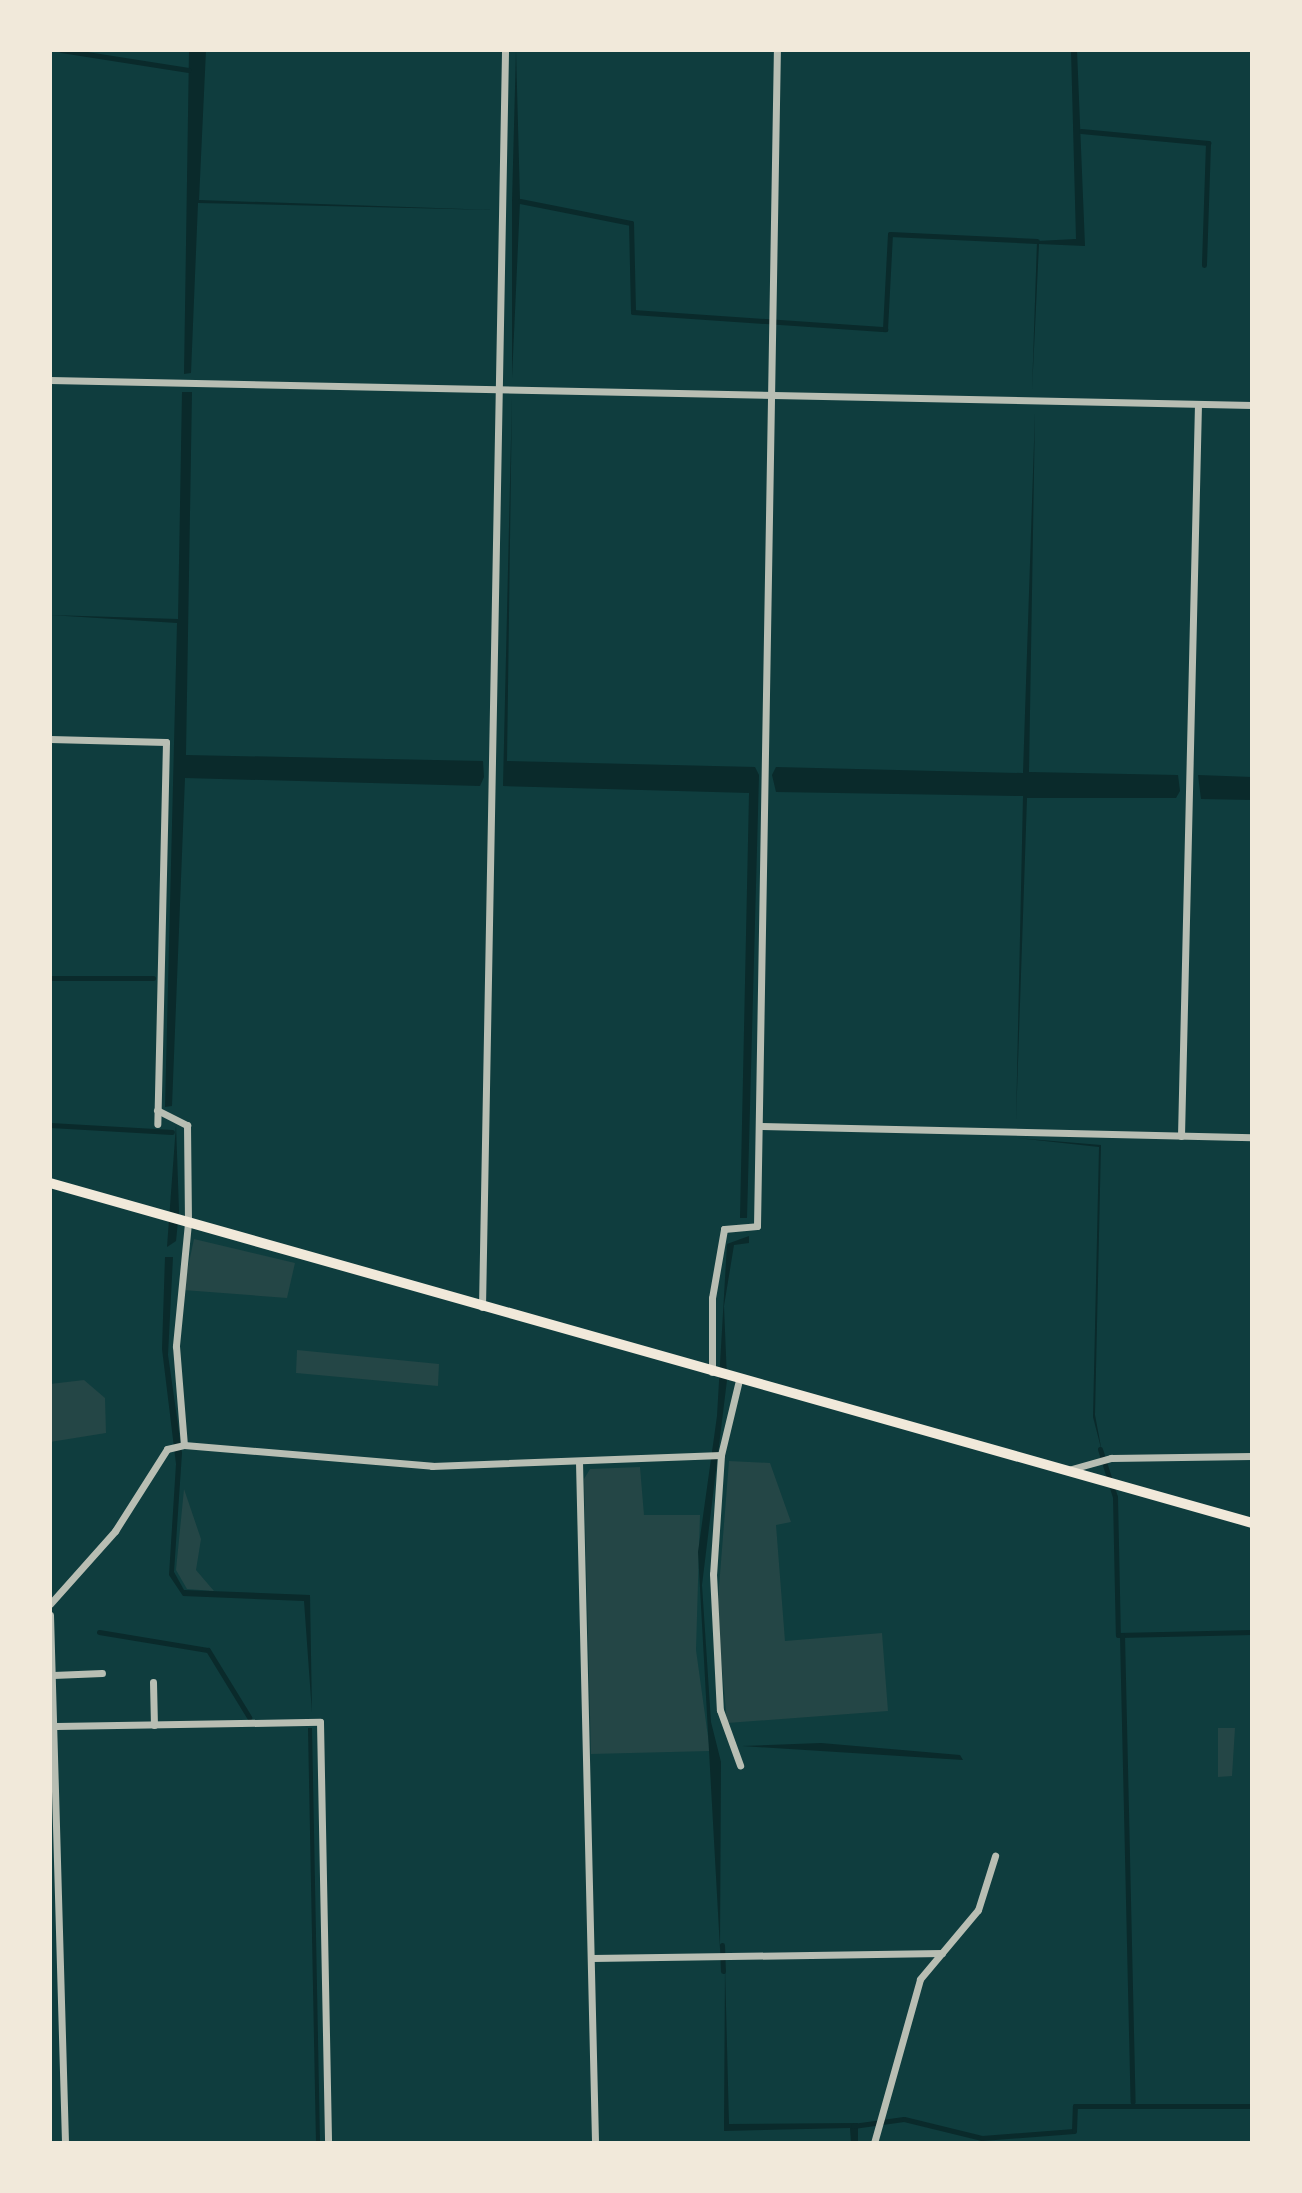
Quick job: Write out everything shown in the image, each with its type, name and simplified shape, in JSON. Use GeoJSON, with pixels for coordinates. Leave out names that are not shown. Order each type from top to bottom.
{"type":"FeatureCollection","features":[{"type":"Feature","properties":{"kind":"main road"},"geometry":{"type":"LineString","coordinates":[[50,1183],[1252,1523]]}},
{"type":"Feature","properties":{"kind":"street"},"geometry":{"type":"LineString","coordinates":[[482,1307],[505,50]]}},
{"type":"Feature","properties":{"kind":"street"},"geometry":{"type":"LineString","coordinates":[[712,1372],[712,1298],[724,1229],[757,1226],[774,396],[777,50]]}},
{"type":"Feature","properties":{"kind":"street"},"geometry":{"type":"LineString","coordinates":[[50,380],[1252,405]]}},
{"type":"Feature","properties":{"kind":"street"},"geometry":{"type":"LineString","coordinates":[[1181,1136],[1198,404]]}},
{"type":"Feature","properties":{"kind":"street"},"geometry":{"type":"LineString","coordinates":[[50,739],[166,742],[157,1124]]}},
{"type":"Feature","properties":{"kind":"street"},"geometry":{"type":"LineString","coordinates":[[157,1110],[187,1125],[188,1223],[176,1346],[184,1445]]}},
{"type":"Feature","properties":{"kind":"street"},"geometry":{"type":"LineString","coordinates":[[759,1126],[1252,1137]]}},
{"type":"Feature","properties":{"kind":"street"},"geometry":{"type":"LineString","coordinates":[[739,1380],[721,1455],[716,1657],[720,1710],[740,1765]]}},
{"type":"Feature","properties":{"kind":"street"},"geometry":{"type":"LineString","coordinates":[[50,1604],[115,1531],[167,1449],[184,1445],[432,1466],[721,1455]]}},
{"type":"Feature","properties":{"kind":"street"},"geometry":{"type":"LineString","coordinates":[[1065,1471],[1111,1458],[1252,1456]]}},
{"type":"Feature","properties":{"kind":"street"},"geometry":{"type":"LineString","coordinates":[[579,1462],[595,2143]]}},
{"type":"Feature","properties":{"kind":"street"},"geometry":{"type":"LineString","coordinates":[[50,1615],[56,1726],[65,2143]]}},
{"type":"Feature","properties":{"kind":"street"},"geometry":{"type":"LineString","coordinates":[[53,1675],[102,1673]]}},
{"type":"Feature","properties":{"kind":"street"},"geometry":{"type":"LineString","coordinates":[[153,1682],[154,1725]]}},
{"type":"Feature","properties":{"kind":"street"},"geometry":{"type":"LineString","coordinates":[[56,1726],[320,1722],[328,2143]]}},
{"type":"Feature","properties":{"kind":"street"},"geometry":{"type":"LineString","coordinates":[[874,2143],[920,1979],[978,1910],[995,1856]]}},
{"type":"Feature","properties":{"kind":"street"},"geometry":{"type":"LineString","coordinates":[[50,1936],[60,1939]]}},
{"type":"Feature","properties":{"kind":"street"},"geometry":{"type":"LineString","coordinates":[[592,1958],[942,1953]]}},
{"type":"Feature","properties":{"kind":"shaded area"},"geometry":{"type":"Polygon","coordinates":[[[189,50],[206,50],[199,200],[494,210],[198,203],[191,373],[184,374],[189,50]]]}},
{"type":"Feature","properties":{"kind":"shaded area"},"geometry":{"type":"Polygon","coordinates":[[[516,50],[520,201],[512,378],[512,202],[516,50]]]}},
{"type":"Feature","properties":{"kind":"shaded area"},"geometry":{"type":"Polygon","coordinates":[[[1071,50],[1077,50],[1085,246],[1039,244],[1032,391],[1037,241],[1076,239],[1071,50]]]}},
{"type":"Feature","properties":{"kind":"shaded area"},"geometry":{"type":"Polygon","coordinates":[[[182,392],[192,392],[186,755],[483,761],[484,777],[480,786],[185,778],[172,1106],[165,1107],[177,623],[50,615],[178,619],[182,392]]]}},
{"type":"Feature","properties":{"kind":"shaded area"},"geometry":{"type":"Polygon","coordinates":[[[512,395],[507,761],[755,767],[759,775],[747,1218],[740,1218],[749,793],[503,786],[512,395]]]}},
{"type":"Feature","properties":{"kind":"shaded area"},"geometry":{"type":"Polygon","coordinates":[[[1035,412],[1029,772],[1178,775],[1180,791],[1176,798],[1027,798],[1016,1122],[1023,796],[776,792],[772,775],[776,767],[1023,773],[1035,412]]]}},
{"type":"Feature","properties":{"kind":"shaded area"},"geometry":{"type":"Polygon","coordinates":[[[1198,775],[1252,777],[1252,800],[1201,799],[1198,775]]]}},
{"type":"Feature","properties":{"kind":"shaded area"},"geometry":{"type":"Polygon","coordinates":[[[176,1125],[179,1211],[176,1241],[167,1247],[176,1125]]]}},
{"type":"Feature","properties":{"kind":"shaded area"},"geometry":{"type":"Polygon","coordinates":[[[1017,1138],[1101,1145],[1095,1415],[1102,1452],[1093,1417],[1099,1147],[1017,1138]]]}},
{"type":"Feature","properties":{"kind":"shaded area"},"geometry":{"type":"Polygon","coordinates":[[[749,1236],[749,1243],[734,1245],[724,1306],[727,1380],[702,1585],[711,1722],[721,1762],[720,1949],[698,1552],[717,1416],[727,1244],[749,1236]]]}},
{"type":"Feature","properties":{"kind":"shaded area"},"geometry":{"type":"Polygon","coordinates":[[[194,1239],[295,1263],[287,1298],[183,1290],[194,1239]]]}},
{"type":"Feature","properties":{"kind":"shaded area"},"geometry":{"type":"Polygon","coordinates":[[[165,1257],[173,1257],[168,1355],[182,1453],[174,1572],[184,1590],[310,1595],[312,1713],[304,1601],[183,1596],[169,1575],[176,1464],[162,1349],[165,1257]]]}},
{"type":"Feature","properties":{"kind":"shaded area"},"geometry":{"type":"Polygon","coordinates":[[[297,1350],[439,1364],[438,1386],[296,1373],[297,1350]]]}},
{"type":"Feature","properties":{"kind":"shaded area"},"geometry":{"type":"Polygon","coordinates":[[[84,1380],[105,1398],[106,1433],[50,1442],[50,1384],[84,1380]]]}},
{"type":"Feature","properties":{"kind":"shaded area"},"geometry":{"type":"Polygon","coordinates":[[[729,1461],[770,1463],[791,1522],[776,1525],[785,1641],[882,1633],[888,1711],[727,1723],[717,1612],[729,1461]]]}},
{"type":"Feature","properties":{"kind":"shaded area"},"geometry":{"type":"Polygon","coordinates":[[[640,1467],[644,1515],[700,1515],[696,1650],[710,1751],[591,1754],[584,1479],[590,1469],[640,1467]]]}},
{"type":"Feature","properties":{"kind":"shaded area"},"geometry":{"type":"Polygon","coordinates":[[[184,1489],[201,1539],[196,1570],[214,1591],[187,1589],[176,1570],[184,1489]]]}},
{"type":"Feature","properties":{"kind":"shaded area"},"geometry":{"type":"Polygon","coordinates":[[[308,1728],[312,1728],[320,2143],[316,2143],[308,1728]]]}},
{"type":"Feature","properties":{"kind":"shaded area"},"geometry":{"type":"Polygon","coordinates":[[[1218,1728],[1235,1728],[1232,1776],[1218,1777],[1218,1728]]]}},
{"type":"Feature","properties":{"kind":"shaded area"},"geometry":{"type":"Polygon","coordinates":[[[821,1743],[960,1755],[963,1760],[742,1746],[821,1743]]]}},
{"type":"Feature","properties":{"kind":"shaded area"},"geometry":{"type":"Polygon","coordinates":[[[725,1966],[729,2124],[858,2123],[858,2143],[851,2143],[850,2128],[724,2131],[725,1966]]]}},
{"type":"Feature","properties":{"kind":"waterway"},"geometry":{"type":"LineString","coordinates":[[61,50],[188,70]]}},
{"type":"Feature","properties":{"kind":"waterway"},"geometry":{"type":"LineString","coordinates":[[1081,131],[1208,143],[1204,265]]}},
{"type":"Feature","properties":{"kind":"waterway"},"geometry":{"type":"LineString","coordinates":[[520,201],[631,223],[633,312],[885,329],[890,234],[1037,241]]}},
{"type":"Feature","properties":{"kind":"waterway"},"geometry":{"type":"LineString","coordinates":[[50,978],[153,978]]}},
{"type":"Feature","properties":{"kind":"waterway"},"geometry":{"type":"LineString","coordinates":[[50,1125],[172,1132]]}},
{"type":"Feature","properties":{"kind":"waterway"},"geometry":{"type":"LineString","coordinates":[[1100,1449],[1115,1497],[1118,1635],[1252,1632]]}},
{"type":"Feature","properties":{"kind":"waterway"},"geometry":{"type":"LineString","coordinates":[[99,1632],[208,1650],[249,1717]]}},
{"type":"Feature","properties":{"kind":"waterway"},"geometry":{"type":"LineString","coordinates":[[1122,1635],[1133,2102]]}},
{"type":"Feature","properties":{"kind":"waterway"},"geometry":{"type":"LineString","coordinates":[[722,1945],[723,1971]]}},
{"type":"Feature","properties":{"kind":"waterway"},"geometry":{"type":"LineString","coordinates":[[853,2126],[904,2119],[982,2138],[1074,2131],[1075,2106],[1252,2106]]}}]}
